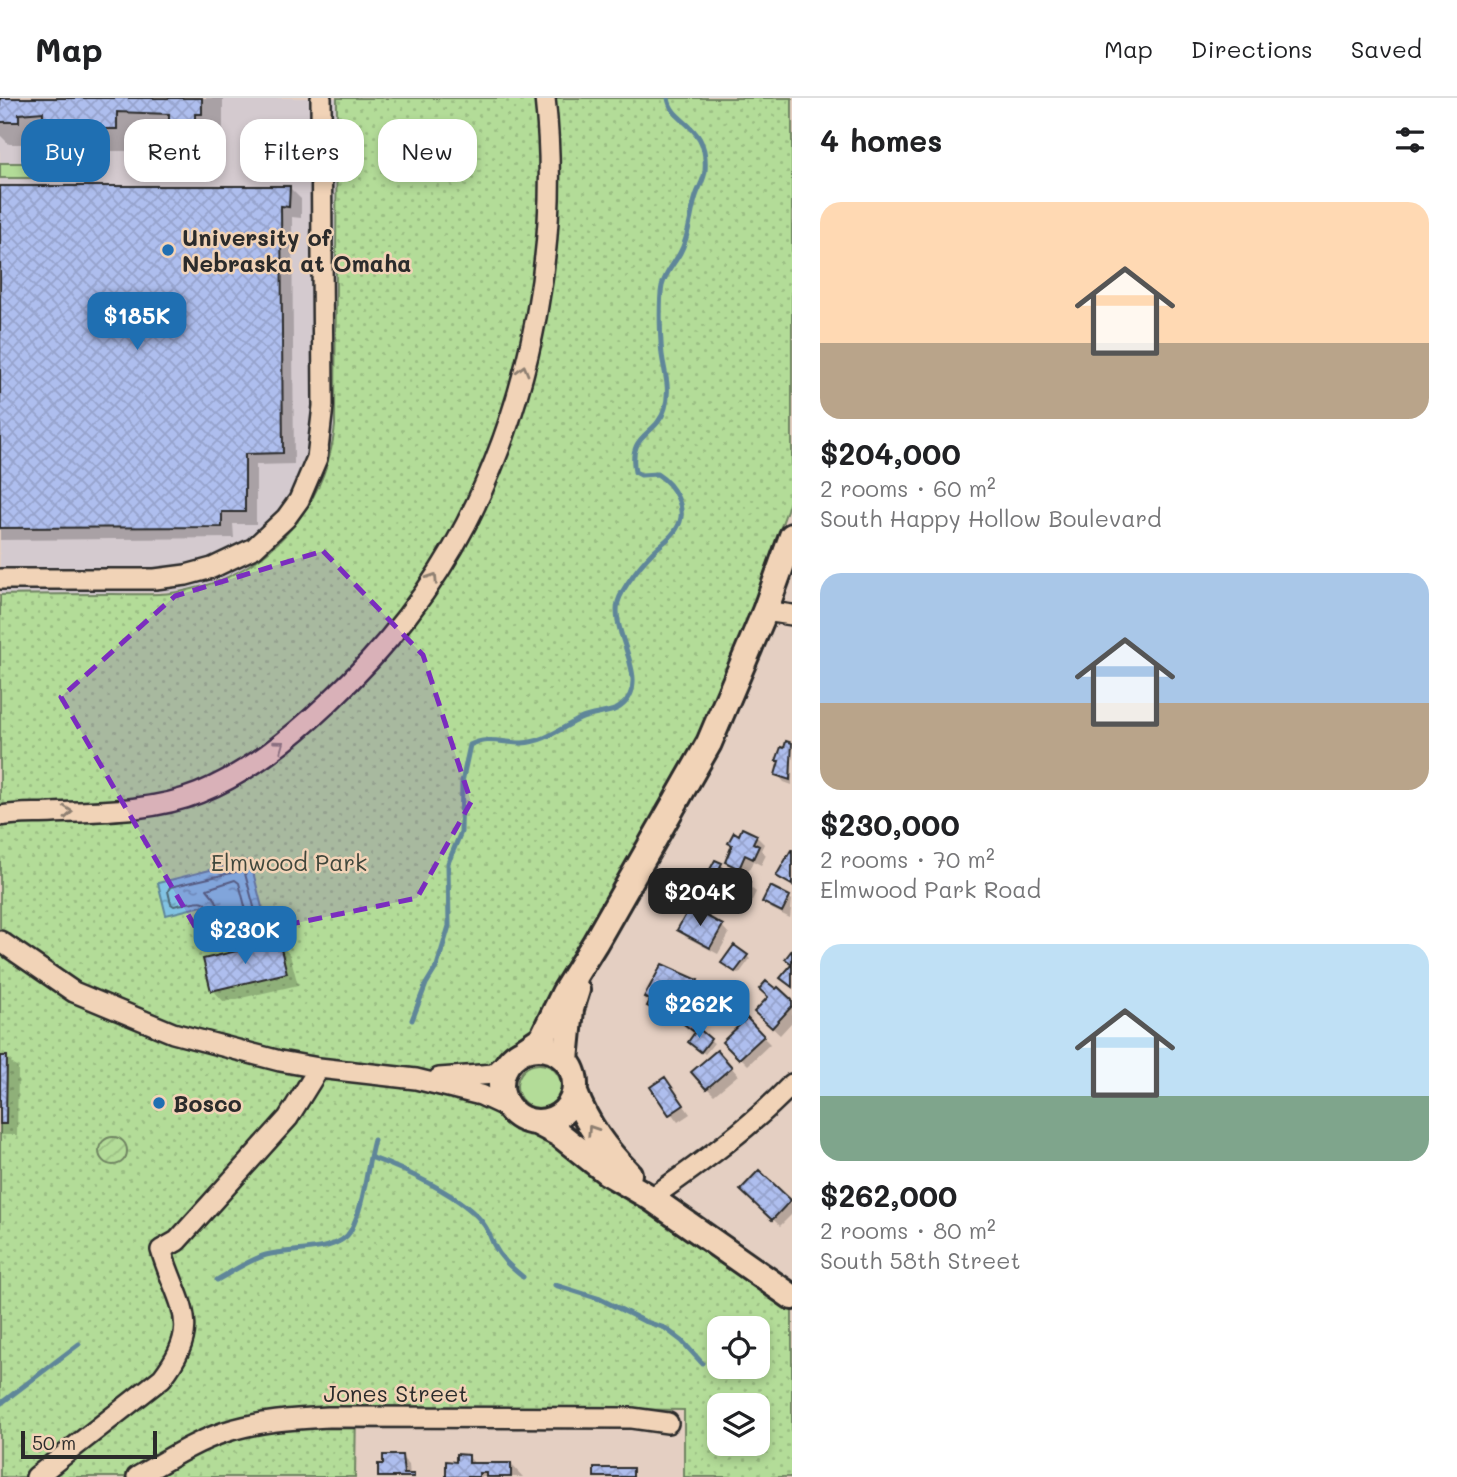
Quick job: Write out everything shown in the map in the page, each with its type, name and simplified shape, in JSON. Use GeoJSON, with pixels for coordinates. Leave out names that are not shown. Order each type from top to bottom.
{"type":"FeatureCollection","features":[{"type":"Feature","properties":{"kind":"street"},"geometry":{"type":"LineString","coordinates":[[0,579],[155,579],[186,576],[234,559],[254,548],[286,518],[299,500],[317,458],[323,406],[321,98]]}},
{"type":"Feature","properties":{"kind":"street"},"geometry":{"type":"LineString","coordinates":[[0,816],[142,806],[199,793],[283,744],[349,683],[399,626],[448,556],[466,524],[492,464],[521,378],[533,334],[546,247],[549,151],[545,98]]}},
{"type":"Feature","properties":{"kind":"street"},"geometry":{"type":"LineString","coordinates":[[416,1079],[494,1073],[542,1038],[564,993],[709,743],[765,611],[792,536]]}},
{"type":"Feature","properties":{"kind":"street"},"geometry":{"type":"LineString","coordinates":[[765,611],[792,615]]}},
{"type":"Feature","properties":{"kind":"street"},"geometry":{"type":"LineString","coordinates":[[0,941],[74,992],[140,1021],[205,1042],[280,1061],[416,1079],[481,1095],[507,1107]]}},
{"type":"Feature","properties":{"kind":"street"},"geometry":{"type":"LineString","coordinates":[[566,1060],[571,1009],[595,943]]}},
{"type":"Feature","properties":{"kind":"street"},"geometry":{"type":"LineString","coordinates":[[651,1198],[595,1135],[583,1115],[575,1093],[573,1070],[566,1060],[547,1048],[535,1047],[517,1055],[503,1070],[500,1082],[501,1095],[515,1115],[559,1134],[615,1177],[651,1198],[792,1297]]}},
{"type":"Feature","properties":{"kind":"street"},"geometry":{"type":"LineString","coordinates":[[36,1477],[162,1378],[175,1362],[182,1348],[186,1325],[181,1301],[161,1250],[177,1241],[273,1136],[288,1118],[319,1068]]}},
{"type":"Feature","properties":{"kind":"street"},"geometry":{"type":"LineString","coordinates":[[651,1198],[732,1139],[792,1084]]}},
{"type":"Feature","properties":{"kind":"street"},"geometry":{"type":"LineString","coordinates":[[538,1123],[550,1121],[562,1114],[575,1093]]}},
{"type":"Feature","properties":{"kind":"street","name":"Jones Street"},"geometry":{"type":"LineString","coordinates":[[137,1477],[225,1432],[284,1420],[329,1417],[632,1418],[668,1423]]}},
{"type":"Feature","properties":{"kind":"highlighted area"},"geometry":{"type":"Polygon","coordinates":[[[323,551],[423,655],[471,802],[417,898],[204,942],[61,697],[175,596],[323,551]]]}},
{"type":"Feature","properties":{"kind":"shaded area","name":"University of Nebraska at Omaha"},"geometry":{"type":"Polygon","coordinates":[[[0,98],[337,98],[337,119],[240,119],[240,182],[337,182],[334,439],[322,480],[300,519],[275,546],[239,572],[212,584],[176,592],[0,595],[0,98]]]}},
{"type":"Feature","properties":{"kind":"green space","name":"Elmwood Park"},"geometry":{"type":"Polygon","coordinates":[[[337,98],[792,98],[792,496],[714,705],[533,1036],[495,1063],[490,1104],[519,1128],[552,1138],[602,1181],[792,1311],[792,1477],[684,1477],[684,1410],[356,1406],[355,1477],[0,1477],[0,595],[170,593],[217,581],[243,569],[267,552],[288,532],[306,509],[329,456],[335,426],[336,182],[364,182],[364,119],[337,119],[337,98]]]}},
{"type":"Feature","properties":{"kind":"green space"},"geometry":{"type":"Polygon","coordinates":[[[0,163],[21,163],[21,178],[0,178],[0,163]]]}},
{"type":"Feature","properties":{"kind":"green space"},"geometry":{"type":"Polygon","coordinates":[[[539,1064],[555,1070],[561,1086],[555,1102],[539,1108],[523,1102],[517,1086],[523,1070],[539,1064]]]}},
{"type":"Feature","properties":{"kind":"green space"},"geometry":{"type":"Polygon","coordinates":[[[113,1137],[123,1141],[127,1151],[123,1161],[113,1165],[103,1161],[99,1151],[103,1141],[113,1137]]]}},
{"type":"Feature","properties":{"kind":"water"},"geometry":{"type":"Polygon","coordinates":[[[250,860],[267,927],[210,940],[202,906],[166,915],[158,883],[250,860]]]}},
{"type":"Feature","properties":{"kind":"building"},"geometry":{"type":"Polygon","coordinates":[[[0,98],[202,98],[202,114],[195,114],[195,119],[169,119],[169,114],[117,112],[117,129],[110,129],[110,119],[43,119],[43,112],[19,114],[19,122],[0,122],[0,98]]]}},
{"type":"Feature","properties":{"kind":"building"},"geometry":{"type":"Polygon","coordinates":[[[0,186],[290,186],[289,207],[281,206],[283,453],[245,454],[245,512],[222,512],[222,527],[0,528],[0,186]]]}},
{"type":"Feature","properties":{"kind":"building"},"geometry":{"type":"Polygon","coordinates":[[[786,741],[792,743],[790,780],[775,775],[779,761],[776,761],[786,741]]]}},
{"type":"Feature","properties":{"kind":"building"},"geometry":{"type":"Polygon","coordinates":[[[742,828],[757,835],[753,843],[759,846],[753,859],[745,855],[739,869],[725,862],[732,845],[728,843],[734,832],[739,835],[742,828]]]}},
{"type":"Feature","properties":{"kind":"building"},"geometry":{"type":"Polygon","coordinates":[[[792,850],[792,885],[776,876],[792,850]]]}},
{"type":"Feature","properties":{"kind":"building"},"geometry":{"type":"Polygon","coordinates":[[[715,860],[722,863],[720,867],[750,882],[738,907],[701,886],[715,860]]]}},
{"type":"Feature","properties":{"kind":"building"},"geometry":{"type":"Polygon","coordinates":[[[770,886],[790,896],[782,912],[762,902],[770,886]]]}},
{"type":"Feature","properties":{"kind":"building"},"geometry":{"type":"Polygon","coordinates":[[[690,907],[723,925],[710,948],[677,930],[690,907]]]}},
{"type":"Feature","properties":{"kind":"building"},"geometry":{"type":"Polygon","coordinates":[[[279,941],[287,973],[211,991],[203,959],[279,941]]]}},
{"type":"Feature","properties":{"kind":"building"},"geometry":{"type":"Polygon","coordinates":[[[734,945],[748,955],[735,972],[721,963],[734,945]]]}},
{"type":"Feature","properties":{"kind":"building"},"geometry":{"type":"Polygon","coordinates":[[[792,950],[792,964],[785,959],[792,950]]]}},
{"type":"Feature","properties":{"kind":"building"},"geometry":{"type":"Polygon","coordinates":[[[662,964],[698,980],[689,998],[681,994],[673,1010],[667,1007],[663,1014],[647,1006],[650,1000],[644,997],[662,964]]]}},
{"type":"Feature","properties":{"kind":"building"},"geometry":{"type":"Polygon","coordinates":[[[792,964],[792,987],[780,978],[792,964]]]}},
{"type":"Feature","properties":{"kind":"building"},"geometry":{"type":"Polygon","coordinates":[[[766,981],[776,989],[778,987],[792,1000],[792,1006],[772,1028],[754,1012],[768,997],[759,989],[766,981]]]}},
{"type":"Feature","properties":{"kind":"building"},"geometry":{"type":"Polygon","coordinates":[[[694,1003],[706,1013],[693,1031],[680,1021],[694,1003]]]}},
{"type":"Feature","properties":{"kind":"building"},"geometry":{"type":"Polygon","coordinates":[[[747,1018],[764,1036],[739,1059],[722,1042],[747,1018]]]}},
{"type":"Feature","properties":{"kind":"building"},"geometry":{"type":"Polygon","coordinates":[[[698,1028],[711,1039],[701,1052],[688,1042],[698,1028]]]}},
{"type":"Feature","properties":{"kind":"building"},"geometry":{"type":"Polygon","coordinates":[[[717,1050],[732,1067],[706,1089],[691,1072],[717,1050]]]}},
{"type":"Feature","properties":{"kind":"building"},"geometry":{"type":"Polygon","coordinates":[[[0,1056],[7,1056],[6,1124],[0,1124],[0,1056]]]}},
{"type":"Feature","properties":{"kind":"building"},"geometry":{"type":"Polygon","coordinates":[[[665,1077],[684,1105],[669,1115],[650,1087],[665,1077]]]}},
{"type":"Feature","properties":{"kind":"building"},"geometry":{"type":"Polygon","coordinates":[[[759,1170],[791,1200],[772,1220],[740,1190],[759,1170]]]}},
{"type":"Feature","properties":{"kind":"building"},"geometry":{"type":"Polygon","coordinates":[[[456,1454],[469,1455],[469,1463],[511,1463],[511,1477],[486,1477],[486,1473],[479,1473],[479,1477],[446,1477],[446,1461],[456,1462],[456,1454]]]}},
{"type":"Feature","properties":{"kind":"building"},"geometry":{"type":"Polygon","coordinates":[[[383,1455],[402,1455],[404,1474],[414,1474],[414,1477],[378,1477],[378,1464],[383,1464],[383,1455]]]}},
{"type":"Feature","properties":{"kind":"building"},"geometry":{"type":"Polygon","coordinates":[[[594,1468],[633,1468],[633,1477],[594,1477],[594,1468]]]}},
{"type":"Feature","properties":{"kind":"waterway"},"geometry":{"type":"LineString","coordinates":[[412,1020],[426,984],[437,966],[449,926],[448,863],[461,832],[462,782],[470,745],[489,740],[522,743],[538,740],[585,717],[620,707],[629,697],[633,685],[629,657],[617,615],[618,602],[637,570],[672,535],[680,521],[680,505],[674,490],[657,474],[641,475],[635,472],[634,459],[639,442],[656,425],[665,408],[667,390],[661,334],[662,286],[683,246],[705,171],[705,155],[696,133],[676,114],[668,98]]}},
{"type":"Feature","properties":{"kind":"waterway"},"geometry":{"type":"LineString","coordinates":[[217,1280],[266,1255],[325,1247],[345,1238],[356,1220],[374,1140]]}},
{"type":"Feature","properties":{"kind":"waterway"},"geometry":{"type":"LineString","coordinates":[[370,1157],[415,1176],[448,1194],[476,1215],[503,1259],[523,1277]]}},
{"type":"Feature","properties":{"kind":"waterway"},"geometry":{"type":"LineString","coordinates":[[555,1285],[600,1299],[644,1321],[665,1328],[682,1341],[702,1363]]}},
{"type":"Feature","properties":{"kind":"waterway"},"geometry":{"type":"LineString","coordinates":[[0,1404],[79,1344]]}},
{"type":"Feature","properties":{"kind":"place","name":"University of Nebraska at Omaha"},"geometry":{"type":"Point","coordinates":[168,250]}},
{"type":"Feature","properties":{"kind":"place","name":"Bosco"},"geometry":{"type":"Point","coordinates":[159,1103]}}]}
